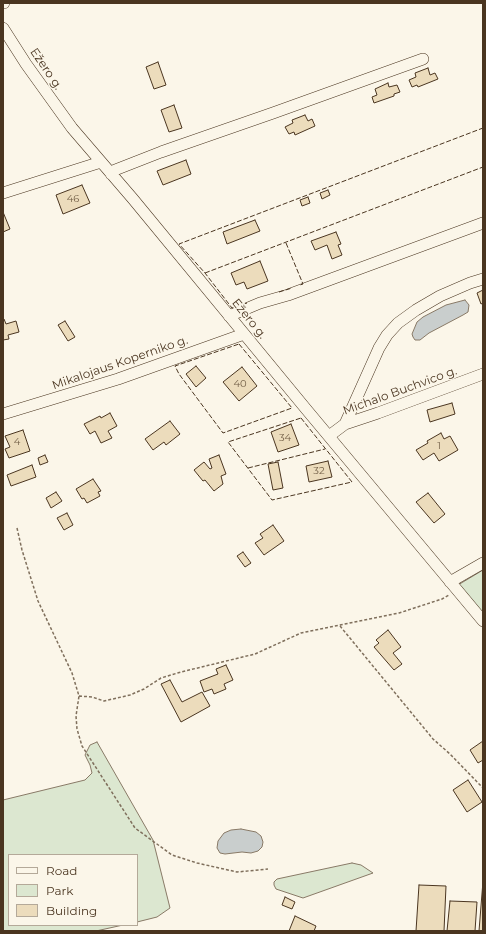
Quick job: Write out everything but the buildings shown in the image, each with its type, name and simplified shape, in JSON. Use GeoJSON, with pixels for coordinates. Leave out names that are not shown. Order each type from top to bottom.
{"type":"FeatureCollection","features":[{"type":"Feature","properties":{"kind":"street","name":"Ežero g."},"geometry":{"type":"LineString","coordinates":[[3,28],[26,64],[72,128],[483,621]]}},
{"type":"Feature","properties":{"kind":"street"},"geometry":{"type":"LineString","coordinates":[[111,174],[116,170],[161,152],[423,59]]}},
{"type":"Feature","properties":{"kind":"street"},"geometry":{"type":"LineString","coordinates":[[3,193],[101,162]]}},
{"type":"Feature","properties":{"kind":"street"},"geometry":{"type":"LineString","coordinates":[[229,316],[260,303],[288,295],[483,223]]}},
{"type":"Feature","properties":{"kind":"street"},"geometry":{"type":"LineString","coordinates":[[345,424],[379,348],[387,335],[398,323],[416,310],[440,296],[483,279]]}},
{"type":"Feature","properties":{"kind":"street","name":"Mikalojaus Koperniko g."},"geometry":{"type":"LineString","coordinates":[[3,414],[118,379],[244,334]]}},
{"type":"Feature","properties":{"kind":"street","name":"Michalo Buchvico g."},"geometry":{"type":"LineString","coordinates":[[329,436],[345,424],[483,374]]}},
{"type":"Feature","properties":{"kind":"street"},"geometry":{"type":"LineString","coordinates":[[454,586],[483,563]]}},
{"type":"Feature","properties":{"kind":"path"},"geometry":{"type":"LineString","coordinates":[[17,528],[22,550],[38,601],[72,673],[79,696],[76,716],[77,729],[82,746],[136,828],[172,855],[237,872],[268,869]]}},
{"type":"Feature","properties":{"kind":"path"},"geometry":{"type":"LineString","coordinates":[[79,696],[92,697],[104,701],[130,695],[144,689],[161,678],[255,654],[301,633],[399,613],[442,599],[454,586]]}},
{"type":"Feature","properties":{"kind":"path"},"geometry":{"type":"LineString","coordinates":[[340,625],[433,739],[483,788]]}},
{"type":"Feature","properties":{"kind":"green space"},"geometry":{"type":"Polygon","coordinates":[[[483,570],[483,614],[458,585],[483,570]]]}},
{"type":"Feature","properties":{"kind":"green space"},"geometry":{"type":"Polygon","coordinates":[[[97,742],[153,840],[170,908],[157,917],[138,922],[138,854],[8,854],[8,926],[118,926],[96,931],[3,931],[3,800],[85,780],[92,773],[85,755],[90,745],[97,742]]]}},
{"type":"Feature","properties":{"kind":"green space"},"geometry":{"type":"Polygon","coordinates":[[[352,863],[361,865],[373,873],[303,898],[276,889],[274,885],[274,882],[277,879],[352,863]]]}},
{"type":"Feature","properties":{"kind":"shaded area"},"geometry":{"type":"Polygon","coordinates":[[[465,300],[469,305],[468,312],[429,333],[420,340],[415,340],[412,334],[417,322],[423,317],[446,305],[465,300]]]}},
{"type":"Feature","properties":{"kind":"shaded area"},"geometry":{"type":"Polygon","coordinates":[[[241,829],[256,832],[261,836],[263,842],[262,847],[258,851],[251,853],[220,853],[217,848],[218,841],[224,833],[231,830],[241,829]]]}},
{"type":"Feature","properties":{"kind":"fence"},"geometry":{"type":"LineString","coordinates":[[247,303],[232,308],[205,273],[179,244],[483,128]]}},
{"type":"Feature","properties":{"kind":"fence"},"geometry":{"type":"LineString","coordinates":[[205,273],[483,167]]}},
{"type":"Feature","properties":{"kind":"fence"},"geometry":{"type":"LineString","coordinates":[[286,243],[303,284],[300,285]]}},
{"type":"Feature","properties":{"kind":"fence"},"geometry":{"type":"LineString","coordinates":[[279,292],[292,288]]}},
{"type":"Feature","properties":{"kind":"fence"},"geometry":{"type":"LineString","coordinates":[[239,344],[292,408],[223,433],[179,374],[175,366],[239,344]]}},
{"type":"Feature","properties":{"kind":"fence"},"geometry":{"type":"LineString","coordinates":[[301,418],[352,482],[272,500],[228,442],[301,418]]}},
{"type":"Feature","properties":{"kind":"fence"},"geometry":{"type":"LineString","coordinates":[[248,468],[325,449]]}}]}
